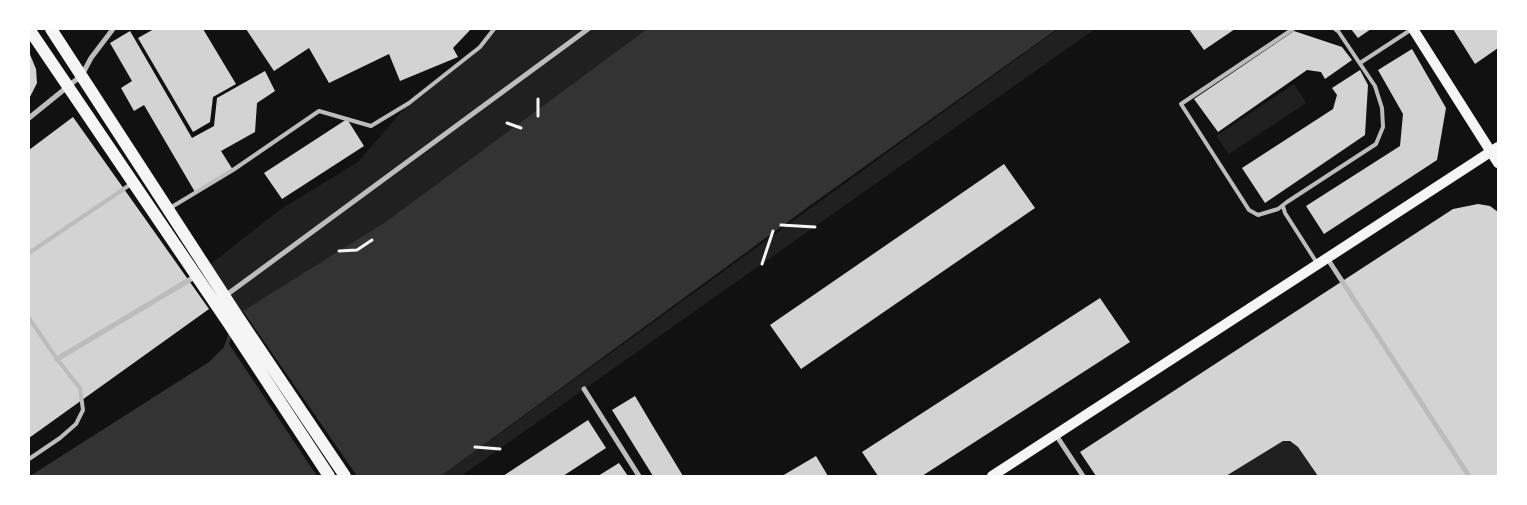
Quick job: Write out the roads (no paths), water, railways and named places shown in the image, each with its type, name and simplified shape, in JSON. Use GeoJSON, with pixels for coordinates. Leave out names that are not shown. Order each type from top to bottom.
{"type":"FeatureCollection","features":[{"type":"Feature","properties":{"kind":"main road"},"geometry":{"type":"LineString","coordinates":[[29,29],[196,276],[233,320],[345,476]]}},
{"type":"Feature","properties":{"kind":"main road"},"geometry":{"type":"LineString","coordinates":[[51,29],[225,296],[233,320],[329,476]]}},
{"type":"Feature","properties":{"kind":"main road"},"geometry":{"type":"LineString","coordinates":[[1413,29],[1495,149],[1498,163]]}},
{"type":"Feature","properties":{"kind":"main road"},"geometry":{"type":"LineString","coordinates":[[992,476],[1495,149]]}},
{"type":"Feature","properties":{"kind":"street"},"geometry":{"type":"LineString","coordinates":[[29,118],[82,76],[91,58],[113,29]]}},
{"type":"Feature","properties":{"kind":"street"},"geometry":{"type":"LineString","coordinates":[[225,296],[588,29]]}},
{"type":"Feature","properties":{"kind":"street"},"geometry":{"type":"LineString","coordinates":[[1328,258],[1469,476]]}},
{"type":"Feature","properties":{"kind":"street"},"geometry":{"type":"LineString","coordinates":[[57,359],[196,276]]}},
{"type":"Feature","properties":{"kind":"street"},"geometry":{"type":"LineString","coordinates":[[584,389],[639,476]]}},
{"type":"Feature","properties":{"kind":"street"},"geometry":{"type":"LineString","coordinates":[[1056,435],[1083,476]]}},
{"type":"Feature","properties":{"kind":"lane"},"geometry":{"type":"LineString","coordinates":[[168,209],[233,170],[319,111],[370,126],[409,103],[480,47],[494,29]]}},
{"type":"Feature","properties":{"kind":"lane"},"geometry":{"type":"LineString","coordinates":[[1293,29],[1181,104],[1249,210],[1258,215],[1283,206],[1376,144],[1383,128],[1382,108],[1375,86],[1335,29]]}},
{"type":"Feature","properties":{"kind":"lane"},"geometry":{"type":"LineString","coordinates":[[1360,63],[1413,29]]}},
{"type":"Feature","properties":{"kind":"lane"},"geometry":{"type":"LineString","coordinates":[[29,253],[133,182]]}},
{"type":"Feature","properties":{"kind":"lane"},"geometry":{"type":"LineString","coordinates":[[1283,206],[1285,213],[1318,265]]}},
{"type":"Feature","properties":{"kind":"lane"},"geometry":{"type":"LineString","coordinates":[[29,318],[57,359],[80,388],[83,410],[76,424],[60,438],[29,459]]}}]}
